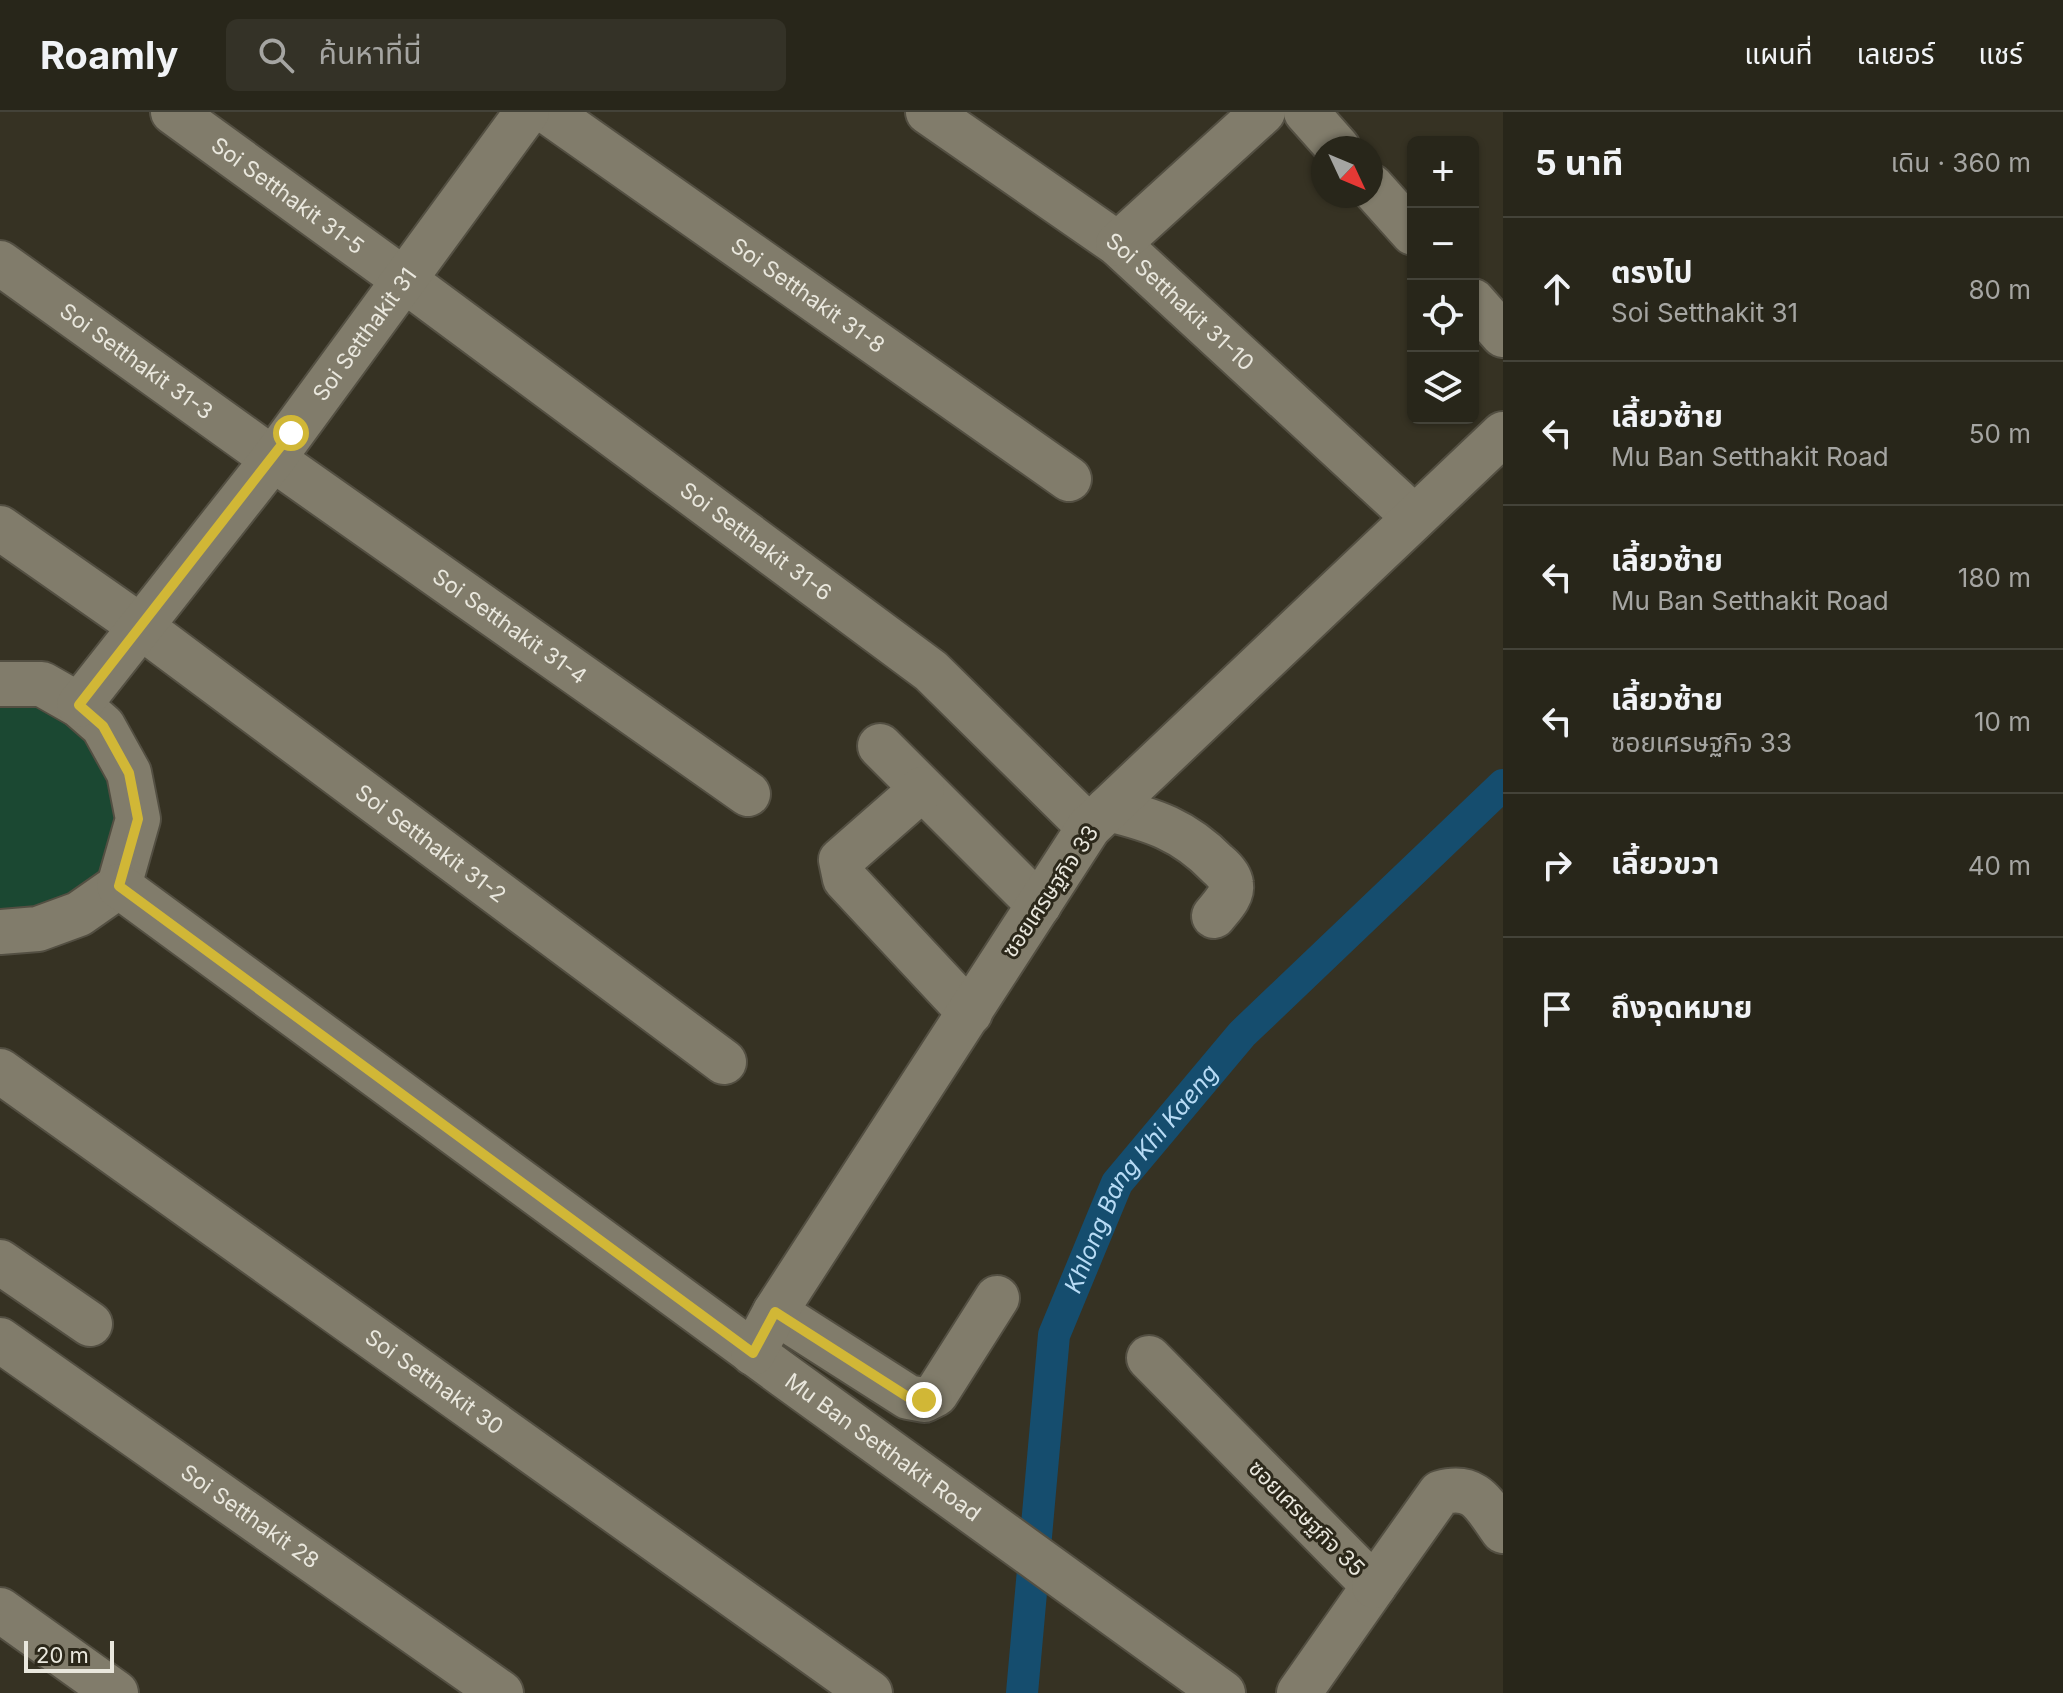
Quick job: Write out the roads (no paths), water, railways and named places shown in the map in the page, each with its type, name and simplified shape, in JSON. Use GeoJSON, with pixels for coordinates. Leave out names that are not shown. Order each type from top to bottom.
{"type":"FeatureCollection","features":[{"type":"Feature","properties":{"kind":"street","name":"Soi Setthakit 31-5"},"geometry":{"type":"LineString","coordinates":[[173,112],[403,279]]}},
{"type":"Feature","properties":{"kind":"street","name":"Soi Setthakit 31"},"geometry":{"type":"LineString","coordinates":[[79,705],[273,459],[527,112]]}},
{"type":"Feature","properties":{"kind":"street","name":"Soi Setthakit 31-8"},"geometry":{"type":"LineString","coordinates":[[548,112],[1069,479]]}},
{"type":"Feature","properties":{"kind":"street","name":"Soi Setthakit 31-10"},"geometry":{"type":"LineString","coordinates":[[928,112],[1118,244],[1414,517]]}},
{"type":"Feature","properties":{"kind":"street"},"geometry":{"type":"LineString","coordinates":[[1118,244],[1263,112]]}},
{"type":"Feature","properties":{"kind":"street"},"geometry":{"type":"LineString","coordinates":[[1306,112],[1327,136]]}},
{"type":"Feature","properties":{"kind":"street"},"geometry":{"type":"LineString","coordinates":[[1383,199],[1407,226]]}},
{"type":"Feature","properties":{"kind":"street","name":"Soi Setthakit 31-3"},"geometry":{"type":"LineString","coordinates":[[0,263],[273,459]]}},
{"type":"Feature","properties":{"kind":"street","name":"Soi Setthakit 31-6"},"geometry":{"type":"LineString","coordinates":[[403,279],[931,671],[1098,818]]}},
{"type":"Feature","properties":{"kind":"street"},"geometry":{"type":"LineString","coordinates":[[1479,308],[1503,335]]}},
{"type":"Feature","properties":{"kind":"street","name":"ซอยเศรษฐกิจ 33"},"geometry":{"type":"LineString","coordinates":[[753,1353],[775,1312],[1098,818],[1503,434]]}},
{"type":"Feature","properties":{"kind":"street","name":"Soi Setthakit 31-4"},"geometry":{"type":"LineString","coordinates":[[273,459],[748,794]]}},
{"type":"Feature","properties":{"kind":"street","name":"Soi Setthakit 31-2"},"geometry":{"type":"LineString","coordinates":[[0,528],[140,626],[724,1062]]}},
{"type":"Feature","properties":{"kind":"street"},"geometry":{"type":"LineString","coordinates":[[0,684],[42,684],[79,705],[103,726],[129,773],[138,819],[119,886],[79,914],[38,929],[0,932]]}},
{"type":"Feature","properties":{"kind":"street"},"geometry":{"type":"LineString","coordinates":[[880,746],[1039,905]]}},
{"type":"Feature","properties":{"kind":"street"},"geometry":{"type":"LineString","coordinates":[[922,789],[841,860],[845,879],[970,1013]]}},
{"type":"Feature","properties":{"kind":"street"},"geometry":{"type":"LineString","coordinates":[[1098,818],[1164,824],[1204,850],[1226,873],[1231,884],[1229,896],[1214,916]]}},
{"type":"Feature","properties":{"kind":"street","name":"Mu Ban Setthakit Road"},"geometry":{"type":"LineString","coordinates":[[119,886],[753,1353],[1223,1693]]}},
{"type":"Feature","properties":{"kind":"street","name":"Soi Setthakit 30"},"geometry":{"type":"LineString","coordinates":[[0,1071],[870,1693]]}},
{"type":"Feature","properties":{"kind":"street"},"geometry":{"type":"LineString","coordinates":[[0,1262],[90,1324]]}},
{"type":"Feature","properties":{"kind":"street"},"geometry":{"type":"LineString","coordinates":[[775,1312],[908,1397],[924,1400],[936,1394],[997,1298]]}},
{"type":"Feature","properties":{"kind":"street","name":"Soi Setthakit 28"},"geometry":{"type":"LineString","coordinates":[[0,1340],[501,1693]]}},
{"type":"Feature","properties":{"kind":"street","name":"ซอยเศรษฐกิจ 35"},"geometry":{"type":"LineString","coordinates":[[1149,1358],[1374,1586],[1299,1693]]}},
{"type":"Feature","properties":{"kind":"street"},"geometry":{"type":"LineString","coordinates":[[1374,1586],[1440,1493],[1457,1488],[1470,1491],[1503,1531]]}},
{"type":"Feature","properties":{"kind":"street"},"geometry":{"type":"LineString","coordinates":[[0,1610],[116,1693]]}},
{"type":"Feature","properties":{"kind":"waterway","name":"Khlong Bang Khi Kaeng"},"geometry":{"type":"LineString","coordinates":[[1022,1693],[1054,1335],[1117,1183],[1242,1034],[1503,785]]}}]}
